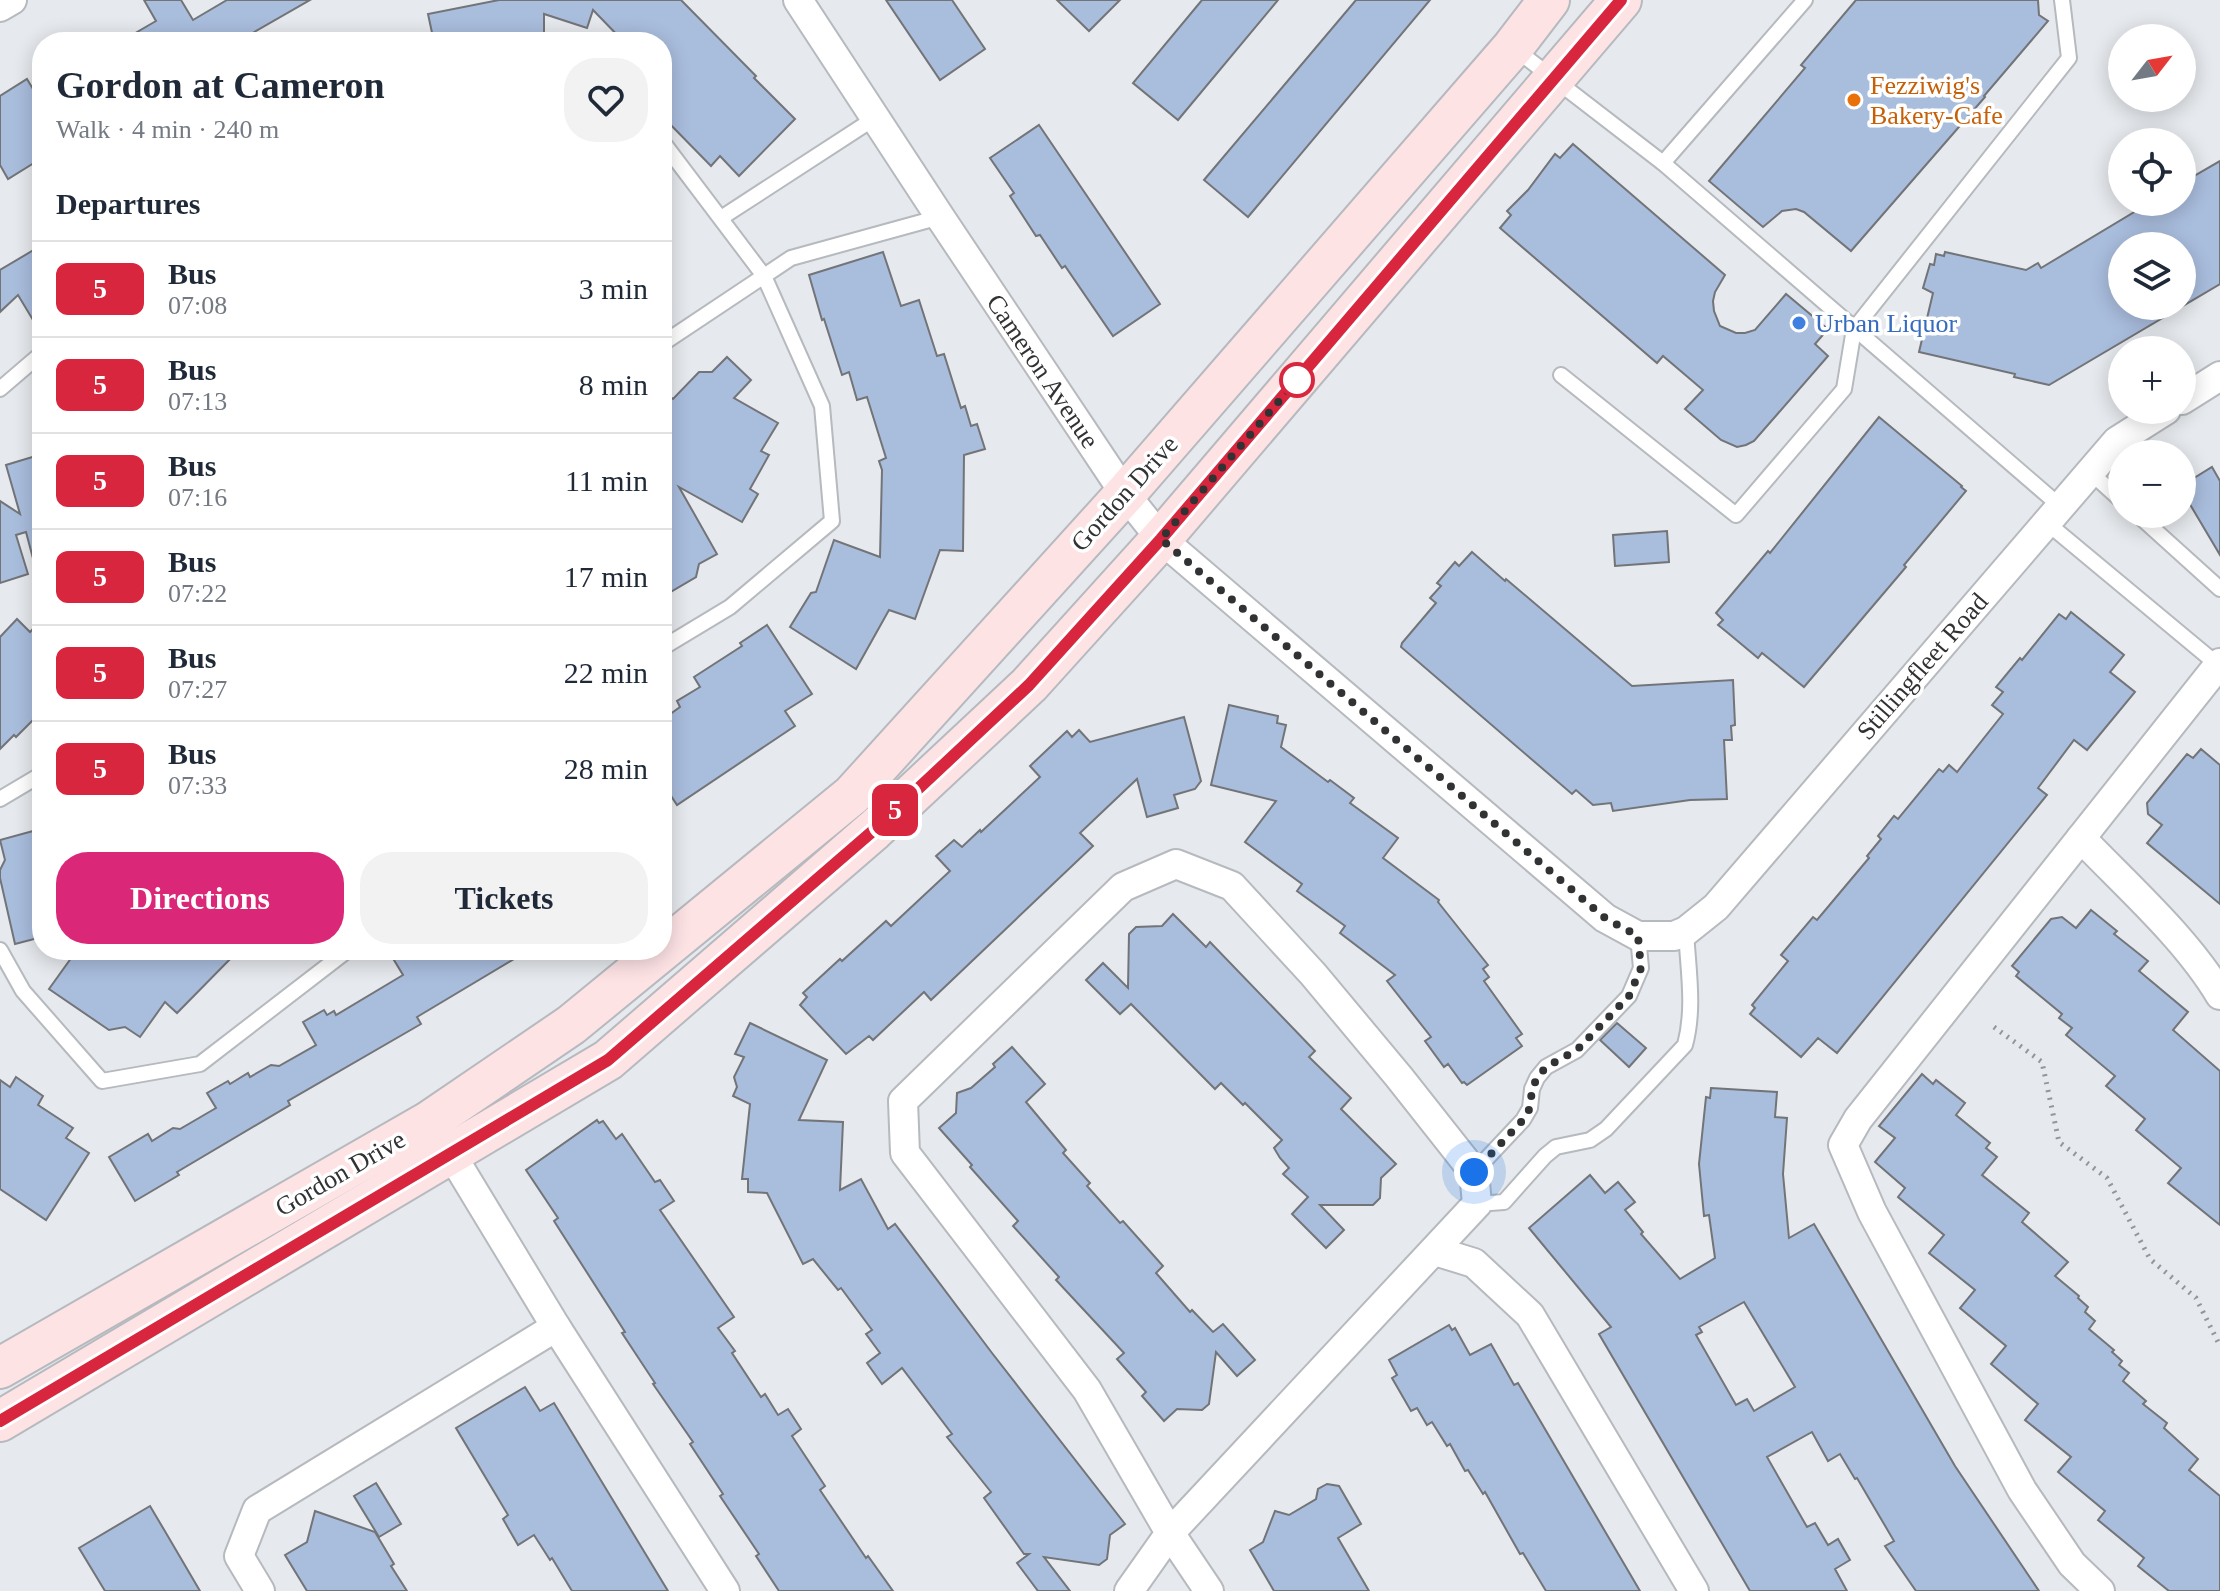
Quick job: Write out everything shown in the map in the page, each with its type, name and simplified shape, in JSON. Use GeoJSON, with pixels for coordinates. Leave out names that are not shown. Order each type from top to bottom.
{"type":"FeatureCollection","features":[{"type":"Feature","properties":{"kind":"main road","name":"Gordon Drive"},"geometry":{"type":"LineString","coordinates":[[672,942],[852,795],[1125,494],[1513,47],[1549,0]]}},
{"type":"Feature","properties":{"kind":"main road","name":"Gordon Drive"},"geometry":{"type":"LineString","coordinates":[[0,1421],[608,1060],[874,830],[1029,685],[1161,539],[1621,0]]}},
{"type":"Feature","properties":{"kind":"main road","name":"Gordon Drive"},"geometry":{"type":"LineString","coordinates":[[0,1368],[430,1121],[571,1025],[650,960]]}},
{"type":"Feature","properties":{"kind":"street"},"geometry":{"type":"LineString","coordinates":[[0,7],[12,0]]}},
{"type":"Feature","properties":{"kind":"street","name":"Cameron Avenue"},"geometry":{"type":"LineString","coordinates":[[798,0],[1125,494],[1161,539],[1605,918],[1638,936]]}},
{"type":"Feature","properties":{"kind":"street"},"geometry":{"type":"LineString","coordinates":[[2196,391],[2220,376]]}},
{"type":"Feature","properties":{"kind":"street","name":"Stillingfleet Road"},"geometry":{"type":"LineString","coordinates":[[1686,931],[1716,907],[2117,441],[2144,424]]}},
{"type":"Feature","properties":{"kind":"street"},"geometry":{"type":"LineString","coordinates":[[2100,1591],[2072,1564],[2022,1490],[1872,1212],[1843,1145],[1858,1119],[2219,664]]}},
{"type":"Feature","properties":{"kind":"street"},"geometry":{"type":"LineString","coordinates":[[2081,838],[2167,926],[2220,995]]}},
{"type":"Feature","properties":{"kind":"street"},"geometry":{"type":"LineString","coordinates":[[1129,1591],[1170,1533],[1477,1204],[1474,1172],[1313,974],[1232,886],[1176,864],[1123,887],[903,1101],[905,1153],[1087,1390],[1170,1533],[1209,1591]]}},
{"type":"Feature","properties":{"kind":"street"},"geometry":{"type":"LineString","coordinates":[[1638,936],[1674,936],[1686,931]]}},
{"type":"Feature","properties":{"kind":"street"},"geometry":{"type":"LineString","coordinates":[[430,1121],[556,1327],[725,1591]]}},
{"type":"Feature","properties":{"kind":"street"},"geometry":{"type":"LineString","coordinates":[[1435,1251],[1474,1263],[1530,1315],[1694,1591]]}},
{"type":"Feature","properties":{"kind":"street"},"geometry":{"type":"LineString","coordinates":[[260,1591],[239,1556],[257,1510],[556,1327]]}},
{"type":"Feature","properties":{"kind":"lane"},"geometry":{"type":"LineString","coordinates":[[1663,163],[1805,0]]}},
{"type":"Feature","properties":{"kind":"lane"},"geometry":{"type":"LineString","coordinates":[[1561,375],[1736,515],[1844,389],[1854,329],[2069,58],[2062,0]]}},
{"type":"Feature","properties":{"kind":"lane"},"geometry":{"type":"LineString","coordinates":[[1513,47],[1663,163],[1854,329],[2219,664]]}},
{"type":"Feature","properties":{"kind":"lane"},"geometry":{"type":"LineString","coordinates":[[721,218],[875,118]]}},
{"type":"Feature","properties":{"kind":"lane"},"geometry":{"type":"LineString","coordinates":[[672,154],[764,276],[822,406],[832,521],[730,607],[672,642]]}},
{"type":"Feature","properties":{"kind":"lane"},"geometry":{"type":"LineString","coordinates":[[672,337],[791,258],[940,217]]}},
{"type":"Feature","properties":{"kind":"lane"},"geometry":{"type":"LineString","coordinates":[[0,389],[32,362]]}},
{"type":"Feature","properties":{"kind":"lane"},"geometry":{"type":"LineString","coordinates":[[2090,472],[2108,488]]}},
{"type":"Feature","properties":{"kind":"lane"},"geometry":{"type":"LineString","coordinates":[[2152,528],[2220,589]]}},
{"type":"Feature","properties":{"kind":"lane"},"geometry":{"type":"LineString","coordinates":[[0,799],[32,780]]}},
{"type":"Feature","properties":{"kind":"lane"},"geometry":{"type":"LineString","coordinates":[[1477,1204],[1504,1202],[1556,1147],[1590,1140],[1606,1129],[1685,1045],[1690,1028],[1686,931]]}},
{"type":"Feature","properties":{"kind":"lane"},"geometry":{"type":"LineString","coordinates":[[1474,1172],[1523,1120],[1530,1108],[1532,1089],[1546,1067],[1577,1050],[1629,996],[1641,968],[1638,936]]}},
{"type":"Feature","properties":{"kind":"lane"},"geometry":{"type":"LineString","coordinates":[[0,950],[23,991],[102,1081],[200,1064],[335,960]]}},
{"type":"Feature","properties":{"kind":"path"},"geometry":{"type":"LineString","coordinates":[[1994,1027],[2042,1062],[2059,1142],[2107,1178],[2150,1259],[2196,1298],[2220,1346]]}},
{"type":"Feature","properties":{"kind":"building"},"geometry":{"type":"Polygon","coordinates":[[[144,0],[181,0],[193,20],[227,0],[310,0],[254,32],[137,32],[156,21],[144,0]]]}},
{"type":"Feature","properties":{"kind":"building"},"geometry":{"type":"Polygon","coordinates":[[[499,0],[681,0],[795,119],[739,176],[720,156],[711,166],[672,126],[672,32],[614,32],[593,10],[587,28],[544,14],[544,32],[432,32],[428,14],[499,0]]]}},
{"type":"Feature","properties":{"kind":"building"},"geometry":{"type":"Polygon","coordinates":[[[886,0],[952,0],[985,49],[940,80],[886,0]]]}},
{"type":"Feature","properties":{"kind":"building"},"geometry":{"type":"Polygon","coordinates":[[[1057,0],[1120,0],[1089,31],[1057,0]]]}},
{"type":"Feature","properties":{"kind":"building"},"geometry":{"type":"Polygon","coordinates":[[[1202,0],[1278,0],[1178,120],[1133,83],[1202,0]]]}},
{"type":"Feature","properties":{"kind":"building"},"geometry":{"type":"Polygon","coordinates":[[[1356,0],[1430,0],[1248,217],[1204,180],[1356,0]]]}},
{"type":"Feature","properties":{"kind":"building"},"geometry":{"type":"Polygon","coordinates":[[[1856,0],[2038,0],[2039,15],[2048,21],[1851,251],[1804,212],[1796,209],[1782,211],[1763,227],[1709,181],[1805,68],[1801,65],[1856,0]]]}},
{"type":"Feature","properties":{"kind":"building"},"geometry":{"type":"Polygon","coordinates":[[[27,79],[32,87],[32,164],[8,179],[0,165],[0,96],[27,79]]]}},
{"type":"Feature","properties":{"kind":"building"},"geometry":{"type":"Polygon","coordinates":[[[1039,125],[1160,304],[1113,336],[1065,266],[1062,268],[1040,235],[1036,236],[1010,196],[1014,193],[990,158],[1039,125]]]}},
{"type":"Feature","properties":{"kind":"building"},"geometry":{"type":"Polygon","coordinates":[[[1573,144],[1725,275],[1713,301],[1720,326],[1736,333],[1755,330],[1786,294],[1828,329],[1815,344],[1828,356],[1754,441],[1737,447],[1721,440],[1685,409],[1703,390],[1663,356],[1657,363],[1500,228],[1511,215],[1507,211],[1528,190],[1555,154],[1560,158],[1573,144]]]}},
{"type":"Feature","properties":{"kind":"building"},"geometry":{"type":"Polygon","coordinates":[[[2220,161],[2220,284],[2196,298],[2196,232],[2108,232],[2108,320],[2159,320],[2132,336],[2108,336],[2108,350],[2049,385],[1919,352],[1933,293],[1923,288],[1936,254],[1944,256],[1945,252],[2026,270],[2038,263],[2041,268],[2128,216],[2196,216],[2196,175],[2220,161]]]}},
{"type":"Feature","properties":{"kind":"building"},"geometry":{"type":"Polygon","coordinates":[[[32,251],[32,318],[18,295],[0,312],[0,270],[32,251]]]}},
{"type":"Feature","properties":{"kind":"building"},"geometry":{"type":"Polygon","coordinates":[[[883,252],[901,306],[919,300],[937,356],[944,354],[961,408],[965,406],[971,426],[977,424],[985,449],[964,455],[963,551],[940,550],[915,619],[889,610],[856,669],[790,627],[811,593],[816,592],[834,540],[880,557],[882,470],[879,461],[886,458],[867,397],[857,400],[849,372],[842,375],[809,275],[883,252]]]}},
{"type":"Feature","properties":{"kind":"building"},"geometry":{"type":"Polygon","coordinates":[[[727,357],[751,380],[734,398],[778,423],[761,451],[769,455],[750,489],[758,494],[742,522],[679,487],[717,554],[699,564],[696,577],[672,591],[672,398],[699,372],[712,372],[727,357]]]}},
{"type":"Feature","properties":{"kind":"building"},"geometry":{"type":"Polygon","coordinates":[[[1879,417],[1966,491],[1804,687],[1762,653],[1758,658],[1718,625],[1723,620],[1716,613],[1768,551],[1770,553],[1879,417]]]}},
{"type":"Feature","properties":{"kind":"building"},"geometry":{"type":"Polygon","coordinates":[[[32,457],[32,555],[26,532],[16,535],[28,574],[0,583],[0,501],[20,514],[6,465],[32,457]]]}},
{"type":"Feature","properties":{"kind":"building"},"geometry":{"type":"Polygon","coordinates":[[[2212,467],[2220,481],[2220,555],[2196,515],[2196,477],[2212,467]]]}},
{"type":"Feature","properties":{"kind":"building"},"geometry":{"type":"Polygon","coordinates":[[[1667,531],[1669,562],[1615,566],[1613,535],[1667,531]]]}},
{"type":"Feature","properties":{"kind":"building"},"geometry":{"type":"Polygon","coordinates":[[[1472,552],[1632,686],[1733,680],[1735,725],[1731,726],[1732,740],[1724,740],[1727,799],[1690,800],[1613,811],[1611,803],[1593,805],[1576,790],[1572,794],[1401,647],[1436,603],[1430,598],[1441,586],[1437,583],[1455,562],[1459,566],[1472,552]]]}},
{"type":"Feature","properties":{"kind":"building"},"geometry":{"type":"Polygon","coordinates":[[[2071,612],[2124,655],[2110,672],[2135,692],[2087,750],[2074,740],[2038,788],[2047,795],[1837,1053],[1818,1038],[1801,1057],[1750,1014],[1755,1008],[1752,1005],[1788,961],[1781,955],[1813,917],[1817,920],[1869,858],[1867,856],[1881,839],[1878,836],[1894,816],[1898,819],[1939,769],[1943,772],[1949,765],[1957,772],[2003,714],[1992,705],[2003,692],[1996,687],[2059,614],[2066,619],[2071,612]]]}},
{"type":"Feature","properties":{"kind":"building"},"geometry":{"type":"Polygon","coordinates":[[[17,619],[30,632],[32,630],[32,721],[0,749],[0,637],[17,619]]]}},
{"type":"Feature","properties":{"kind":"building"},"geometry":{"type":"Polygon","coordinates":[[[767,625],[812,694],[785,711],[795,726],[677,805],[672,797],[672,713],[680,707],[677,701],[700,687],[694,677],[742,646],[740,643],[767,625]]]}},
{"type":"Feature","properties":{"kind":"building"},"geometry":{"type":"Polygon","coordinates":[[[1229,705],[1278,716],[1277,723],[1286,725],[1281,747],[1354,798],[1350,803],[1398,838],[1383,858],[1439,900],[1488,965],[1483,969],[1489,977],[1484,981],[1522,1034],[1516,1038],[1522,1046],[1467,1085],[1462,1083],[1448,1064],[1444,1067],[1425,1041],[1431,1037],[1387,981],[1395,975],[1340,933],[1345,926],[1297,891],[1302,884],[1245,842],[1276,801],[1211,785],[1229,705]]]}},
{"type":"Feature","properties":{"kind":"building"},"geometry":{"type":"Polygon","coordinates":[[[1184,717],[1201,781],[1195,789],[1174,795],[1178,808],[1147,817],[1137,779],[1080,833],[1093,846],[931,1000],[924,992],[873,1040],[869,1036],[846,1054],[800,1005],[807,997],[803,993],[840,959],[842,961],[886,921],[891,926],[950,871],[936,856],[954,840],[962,847],[1040,777],[1030,766],[1067,731],[1072,737],[1079,730],[1090,742],[1184,717]]]}},
{"type":"Feature","properties":{"kind":"building"},"geometry":{"type":"Polygon","coordinates":[[[2201,749],[2220,765],[2220,904],[2147,843],[2162,825],[2148,814],[2147,803],[2187,754],[2193,758],[2201,749]]]}},
{"type":"Feature","properties":{"kind":"building"},"geometry":{"type":"Polygon","coordinates":[[[32,831],[32,940],[15,944],[0,878],[5,860],[0,840],[32,831]]]}},
{"type":"Feature","properties":{"kind":"building"},"geometry":{"type":"Polygon","coordinates":[[[2091,910],[2117,931],[2114,934],[2148,961],[2139,971],[2188,1012],[2173,1030],[2220,1071],[2220,1225],[2168,1183],[2181,1168],[2136,1130],[2145,1119],[2106,1086],[2115,1076],[2066,1035],[2072,1028],[2059,1018],[2062,1014],[2016,976],[2019,972],[2012,966],[2051,919],[2062,917],[2076,928],[2091,910]]]}},
{"type":"Feature","properties":{"kind":"building"},"geometry":{"type":"Polygon","coordinates":[[[1173,914],[1206,947],[1210,942],[1315,1051],[1309,1057],[1351,1098],[1341,1109],[1396,1164],[1381,1178],[1380,1198],[1373,1205],[1320,1205],[1344,1230],[1326,1248],[1292,1214],[1308,1197],[1283,1174],[1289,1168],[1274,1148],[1282,1140],[1221,1083],[1215,1089],[1131,1004],[1120,1014],[1086,980],[1103,963],[1128,988],[1129,934],[1136,927],[1162,926],[1173,914]]]}},
{"type":"Feature","properties":{"kind":"building"},"geometry":{"type":"Polygon","coordinates":[[[70,960],[229,960],[177,1013],[165,1002],[140,1037],[125,1027],[109,1030],[49,989],[70,960]]]}},
{"type":"Feature","properties":{"kind":"building"},"geometry":{"type":"Polygon","coordinates":[[[394,960],[512,960],[417,1017],[421,1024],[288,1101],[290,1105],[177,1172],[179,1175],[135,1201],[109,1157],[148,1134],[152,1141],[216,1108],[207,1093],[248,1073],[250,1077],[271,1065],[279,1066],[316,1045],[303,1022],[324,1010],[327,1015],[334,1011],[336,1015],[403,975],[394,960]]]}},
{"type":"Feature","properties":{"kind":"building"},"geometry":{"type":"Polygon","coordinates":[[[750,1023],[827,1060],[799,1120],[843,1122],[840,1190],[861,1179],[888,1229],[895,1224],[1125,1524],[1110,1535],[1107,1559],[1099,1565],[1044,1557],[1070,1591],[1038,1591],[1017,1563],[1029,1554],[1024,1554],[984,1498],[991,1492],[947,1437],[952,1434],[902,1368],[882,1384],[867,1363],[880,1353],[866,1334],[872,1330],[841,1288],[838,1290],[813,1259],[803,1264],[767,1193],[748,1192],[748,1179],[742,1179],[750,1104],[733,1096],[737,1087],[734,1077],[744,1057],[735,1054],[750,1023]]]}},
{"type":"Feature","properties":{"kind":"building"},"geometry":{"type":"Polygon","coordinates":[[[1617,1023],[1646,1048],[1629,1067],[1600,1040],[1617,1023]]]}},
{"type":"Feature","properties":{"kind":"building"},"geometry":{"type":"Polygon","coordinates":[[[1012,1047],[1045,1084],[1026,1102],[1066,1150],[1063,1153],[1090,1183],[1087,1186],[1163,1266],[1156,1273],[1190,1312],[1192,1310],[1213,1332],[1223,1324],[1255,1360],[1237,1376],[1216,1352],[1209,1404],[1202,1410],[1177,1409],[1164,1421],[1142,1396],[1146,1392],[1117,1359],[1124,1353],[1056,1280],[1059,1277],[1013,1226],[1018,1221],[939,1128],[956,1113],[957,1093],[971,1088],[1012,1047]]]}},
{"type":"Feature","properties":{"kind":"building"},"geometry":{"type":"Polygon","coordinates":[[[1922,1074],[1933,1084],[1936,1080],[1965,1103],[1956,1115],[1990,1143],[1986,1148],[1997,1157],[1982,1175],[2029,1213],[2022,1222],[2068,1262],[2055,1276],[2088,1307],[2085,1312],[2095,1321],[2089,1329],[2122,1361],[2119,1365],[2129,1373],[2123,1381],[2146,1401],[2143,1404],[2167,1423],[2164,1428],[2198,1459],[2189,1470],[2220,1496],[2220,1591],[2169,1591],[2138,1566],[2144,1558],[2098,1520],[2105,1511],[2058,1472],[2071,1457],[2025,1420],[2038,1404],[1991,1364],[2006,1346],[1960,1308],[1975,1290],[1929,1253],[1944,1235],[1898,1197],[1905,1188],[1875,1162],[1895,1138],[1879,1126],[1922,1074]]]}},
{"type":"Feature","properties":{"kind":"building"},"geometry":{"type":"Polygon","coordinates":[[[16,1077],[43,1096],[38,1105],[73,1128],[66,1138],[89,1153],[46,1220],[0,1189],[0,1080],[10,1087],[16,1077]]]}},
{"type":"Feature","properties":{"kind":"building"},"geometry":{"type":"Polygon","coordinates":[[[1711,1088],[1777,1092],[1775,1117],[1787,1118],[1783,1174],[1789,1238],[1814,1224],[1955,1466],[2039,1591],[1916,1591],[1885,1546],[1894,1541],[1857,1478],[1840,1454],[1828,1461],[1812,1432],[1767,1457],[1807,1527],[1815,1523],[1828,1545],[1838,1539],[1850,1560],[1835,1569],[1847,1591],[1750,1591],[1599,1334],[1611,1327],[1529,1228],[1590,1175],[1605,1193],[1618,1182],[1635,1202],[1625,1210],[1643,1232],[1641,1234],[1680,1279],[1715,1258],[1709,1215],[1704,1216],[1699,1164],[1706,1097],[1710,1098],[1711,1088]],[[1744,1302],[1699,1327],[1702,1332],[1696,1335],[1736,1405],[1747,1399],[1754,1411],[1795,1387],[1744,1302]]]}},
{"type":"Feature","properties":{"kind":"building"},"geometry":{"type":"Polygon","coordinates":[[[597,1120],[599,1123],[603,1121],[616,1139],[622,1134],[655,1182],[660,1180],[674,1201],[660,1210],[734,1317],[718,1328],[735,1351],[732,1353],[761,1397],[765,1394],[778,1415],[788,1409],[801,1429],[792,1436],[825,1486],[820,1490],[866,1558],[868,1556],[893,1591],[779,1591],[756,1556],[759,1554],[690,1444],[693,1442],[653,1384],[622,1333],[625,1332],[554,1221],[558,1218],[526,1170],[597,1120]]]}},
{"type":"Feature","properties":{"kind":"building"},"geometry":{"type":"Polygon","coordinates":[[[1449,1325],[1452,1330],[1455,1328],[1470,1355],[1491,1344],[1514,1385],[1518,1383],[1640,1591],[1546,1591],[1523,1553],[1520,1554],[1485,1492],[1483,1494],[1468,1470],[1465,1471],[1450,1444],[1447,1446],[1432,1422],[1427,1425],[1417,1408],[1411,1411],[1392,1378],[1397,1375],[1389,1360],[1449,1325]]]}},
{"type":"Feature","properties":{"kind":"building"},"geometry":{"type":"Polygon","coordinates":[[[525,1387],[540,1411],[554,1403],[668,1591],[572,1591],[534,1535],[518,1545],[503,1519],[508,1515],[456,1428],[525,1387]]]}},
{"type":"Feature","properties":{"kind":"building"},"geometry":{"type":"Polygon","coordinates":[[[376,1483],[401,1524],[379,1537],[354,1496],[376,1483]]]}},
{"type":"Feature","properties":{"kind":"building"},"geometry":{"type":"Polygon","coordinates":[[[1327,1484],[1339,1486],[1361,1524],[1338,1538],[1369,1591],[1274,1591],[1250,1550],[1263,1542],[1275,1511],[1289,1515],[1316,1499],[1318,1489],[1327,1484]]]}},
{"type":"Feature","properties":{"kind":"building"},"geometry":{"type":"Polygon","coordinates":[[[150,1506],[200,1591],[105,1591],[79,1548],[150,1506]]]}},
{"type":"Feature","properties":{"kind":"building"},"geometry":{"type":"Polygon","coordinates":[[[315,1511],[375,1532],[407,1591],[307,1591],[285,1555],[307,1542],[315,1511]]]}},
{"type":"Feature","properties":{"kind":"bus line","name":"5"},"geometry":{"type":"LineString","coordinates":[[0,1421],[608,1060],[874,830],[1029,685],[1161,539],[1621,0]]}},
{"type":"Feature","properties":{"kind":"place","name":"Fezziwig's Bakery-Cafe"},"geometry":{"type":"Point","coordinates":[1854,100]}},
{"type":"Feature","properties":{"kind":"place","name":"Urban Liquor"},"geometry":{"type":"Point","coordinates":[1799,323]}},
{"type":"Feature","properties":{"kind":"route"},"geometry":{"type":"LineString","coordinates":[[1297,380],[1161,539],[1605,918],[1638,936],[1641,968],[1629,996],[1577,1050],[1546,1067],[1532,1089],[1530,1108],[1523,1120],[1474,1172]]}}]}
